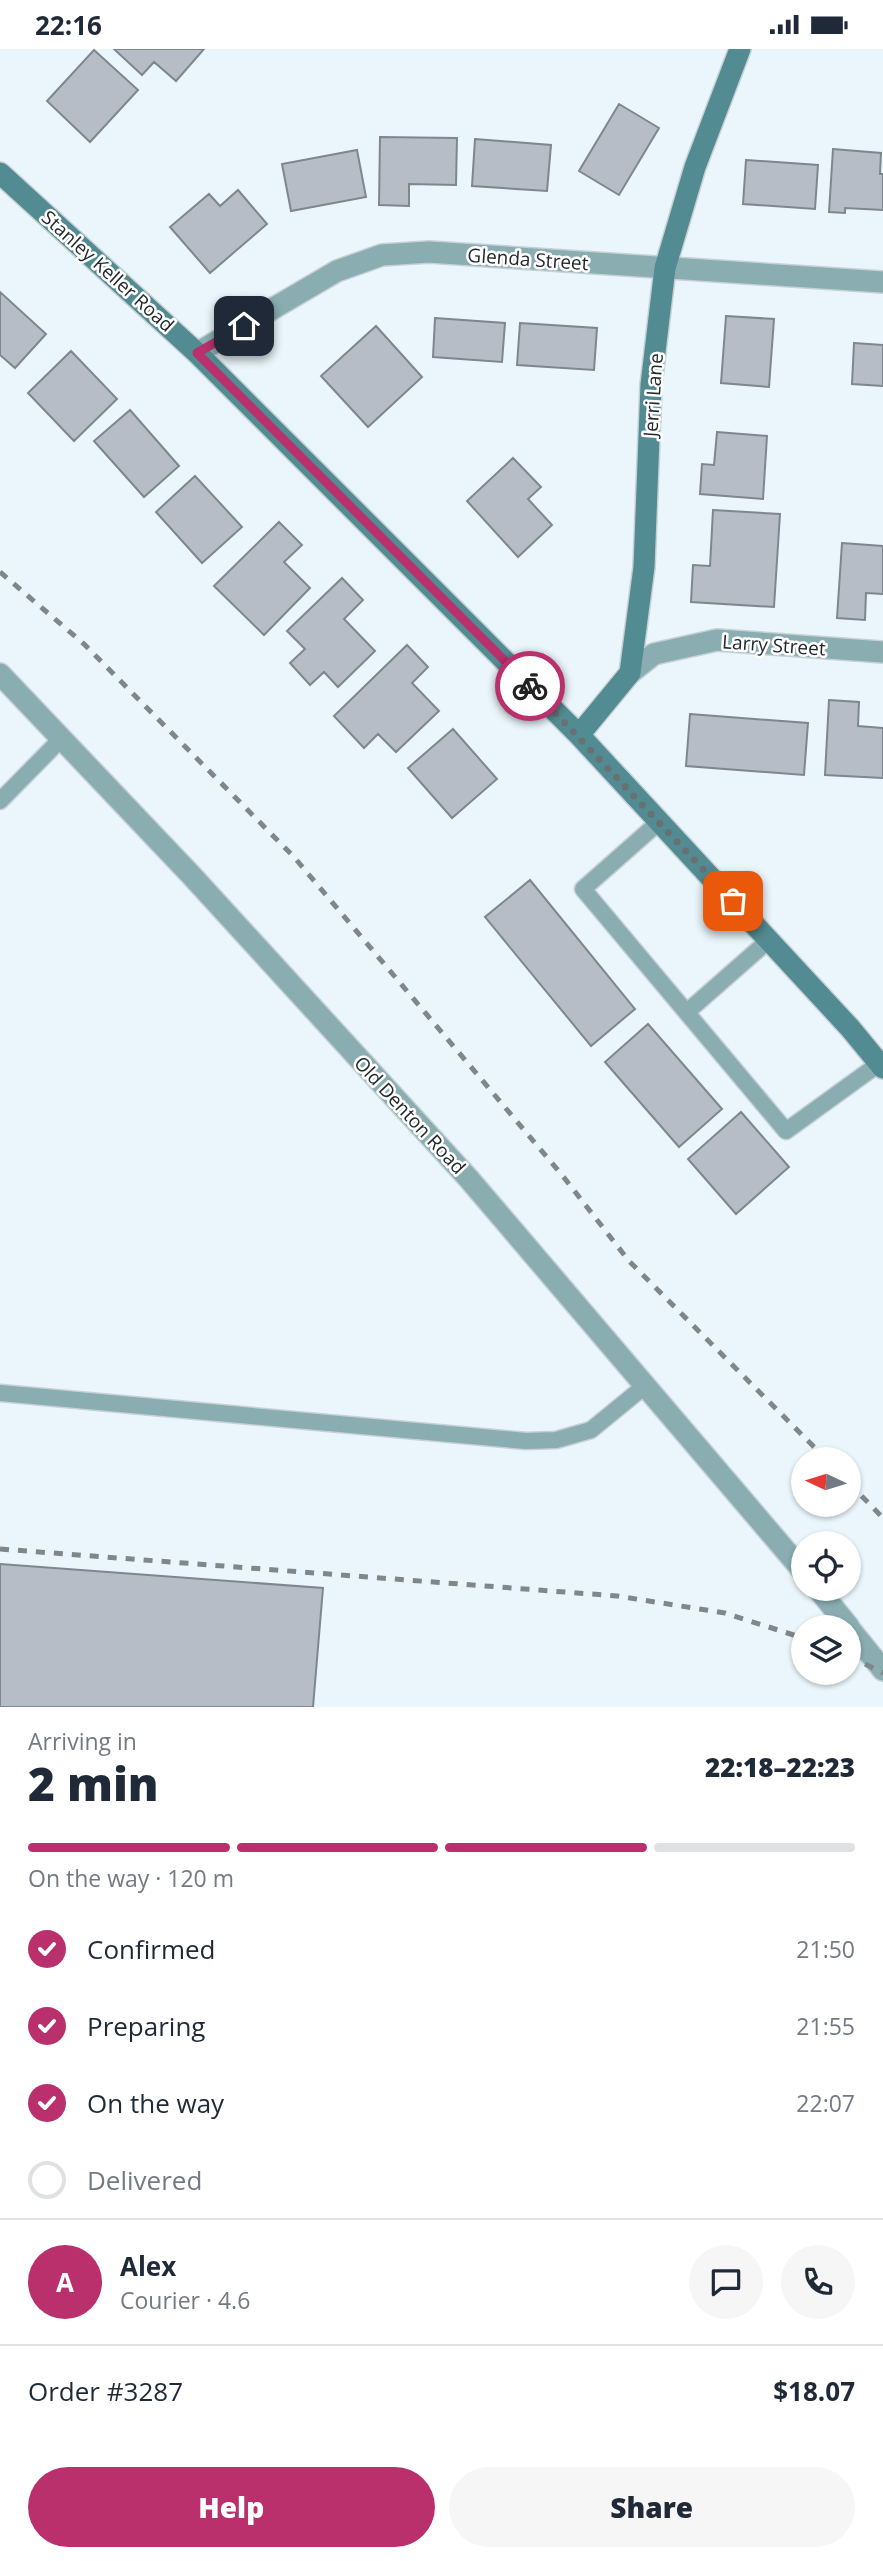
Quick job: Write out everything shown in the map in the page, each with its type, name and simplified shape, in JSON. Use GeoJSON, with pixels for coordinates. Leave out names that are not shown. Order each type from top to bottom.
{"type":"FeatureCollection","features":[{"type":"Feature","properties":{"kind":"street","name":"Jerri Lane"},"geometry":{"type":"LineString","coordinates":[[630,673],[644,567],[651,385],[665,268],[695,167],[740,49]]}},
{"type":"Feature","properties":{"kind":"street","name":"Stanley Keller Road"},"geometry":{"type":"LineString","coordinates":[[0,173],[197,353],[579,735],[881,1065]]}},
{"type":"Feature","properties":{"kind":"street","name":"Glenda Street"},"geometry":{"type":"LineString","coordinates":[[197,353],[337,271],[382,255],[429,252],[883,282]]}},
{"type":"Feature","properties":{"kind":"street","name":"Larry Street"},"geometry":{"type":"LineString","coordinates":[[630,673],[654,654],[717,640],[883,652]]}},
{"type":"Feature","properties":{"kind":"street"},"geometry":{"type":"LineString","coordinates":[[579,735],[630,673]]}},
{"type":"Feature","properties":{"kind":"street","name":"Old Denton Road"},"geometry":{"type":"LineString","coordinates":[[0,674],[469,1179],[791,1557]]}},
{"type":"Feature","properties":{"kind":"street"},"geometry":{"type":"LineString","coordinates":[[827,1601],[838,1615]]}},
{"type":"Feature","properties":{"kind":"street"},"geometry":{"type":"LineString","coordinates":[[861,1643],[883,1670]]}},
{"type":"Feature","properties":{"kind":"lane"},"geometry":{"type":"LineString","coordinates":[[0,801],[62,738]]}},
{"type":"Feature","properties":{"kind":"lane"},"geometry":{"type":"LineString","coordinates":[[659,822],[583,889],[786,1131],[881,1065]]}},
{"type":"Feature","properties":{"kind":"lane"},"geometry":{"type":"LineString","coordinates":[[687,1012],[769,940]]}},
{"type":"Feature","properties":{"kind":"lane"},"geometry":{"type":"LineString","coordinates":[[0,1393],[526,1441],[556,1440],[591,1430],[646,1385]]}},
{"type":"Feature","properties":{"kind":"building"},"geometry":{"type":"Polygon","coordinates":[[[114,49],[204,49],[176,81],[154,62],[142,75],[114,49]]]}},
{"type":"Feature","properties":{"kind":"building"},"geometry":{"type":"Polygon","coordinates":[[[94,50],[138,90],[90,142],[47,101],[94,50]]]}},
{"type":"Feature","properties":{"kind":"building"},"geometry":{"type":"Polygon","coordinates":[[[619,104],[659,128],[619,195],[579,171],[619,104]]]}},
{"type":"Feature","properties":{"kind":"building"},"geometry":{"type":"Polygon","coordinates":[[[380,137],[457,138],[456,185],[409,184],[409,206],[379,205],[380,137]]]}},
{"type":"Feature","properties":{"kind":"building"},"geometry":{"type":"Polygon","coordinates":[[[475,139],[551,145],[547,191],[472,186],[475,139]]]}},
{"type":"Feature","properties":{"kind":"building"},"geometry":{"type":"Polygon","coordinates":[[[833,149],[881,153],[883,210],[845,208],[845,213],[829,212],[833,149]]]}},
{"type":"Feature","properties":{"kind":"building"},"geometry":{"type":"Polygon","coordinates":[[[357,150],[366,197],[291,211],[282,164],[357,150]]]}},
{"type":"Feature","properties":{"kind":"building"},"geometry":{"type":"Polygon","coordinates":[[[746,160],[818,165],[815,209],[743,204],[746,160]]]}},
{"type":"Feature","properties":{"kind":"building"},"geometry":{"type":"Polygon","coordinates":[[[238,190],[267,224],[210,273],[170,227],[209,194],[220,206],[238,190]]]}},
{"type":"Feature","properties":{"kind":"building"},"geometry":{"type":"Polygon","coordinates":[[[0,292],[46,334],[15,368],[0,355],[0,292]]]}},
{"type":"Feature","properties":{"kind":"building"},"geometry":{"type":"Polygon","coordinates":[[[726,316],[774,319],[769,387],[721,383],[726,316]]]}},
{"type":"Feature","properties":{"kind":"building"},"geometry":{"type":"Polygon","coordinates":[[[435,318],[505,323],[502,362],[433,357],[435,318]]]}},
{"type":"Feature","properties":{"kind":"building"},"geometry":{"type":"Polygon","coordinates":[[[520,323],[597,328],[594,370],[517,365],[520,323]]]}},
{"type":"Feature","properties":{"kind":"building"},"geometry":{"type":"Polygon","coordinates":[[[376,326],[422,377],[368,427],[321,376],[376,326]]]}},
{"type":"Feature","properties":{"kind":"building"},"geometry":{"type":"Polygon","coordinates":[[[854,343],[883,345],[883,386],[852,384],[854,343]]]}},
{"type":"Feature","properties":{"kind":"building"},"geometry":{"type":"Polygon","coordinates":[[[71,351],[117,399],[74,441],[28,393],[71,351]]]}},
{"type":"Feature","properties":{"kind":"building"},"geometry":{"type":"Polygon","coordinates":[[[130,410],[179,466],[144,497],[94,441],[130,410]]]}},
{"type":"Feature","properties":{"kind":"building"},"geometry":{"type":"Polygon","coordinates":[[[717,432],[767,436],[763,499],[700,494],[702,464],[714,465],[717,432]]]}},
{"type":"Feature","properties":{"kind":"building"},"geometry":{"type":"Polygon","coordinates":[[[513,458],[541,487],[528,499],[552,525],[518,557],[467,501],[513,458]]]}},
{"type":"Feature","properties":{"kind":"building"},"geometry":{"type":"Polygon","coordinates":[[[195,476],[242,527],[202,563],[156,512],[195,476]]]}},
{"type":"Feature","properties":{"kind":"building"},"geometry":{"type":"Polygon","coordinates":[[[713,510],[780,514],[774,607],[691,602],[693,565],[710,566],[713,510]]]}},
{"type":"Feature","properties":{"kind":"building"},"geometry":{"type":"Polygon","coordinates":[[[279,522],[302,545],[284,562],[310,588],[264,635],[214,586],[279,522]]]}},
{"type":"Feature","properties":{"kind":"building"},"geometry":{"type":"Polygon","coordinates":[[[842,543],[883,546],[883,594],[866,593],[865,620],[837,618],[842,543]]]}},
{"type":"Feature","properties":{"kind":"building"},"geometry":{"type":"Polygon","coordinates":[[[342,578],[363,600],[344,619],[375,651],[338,687],[324,672],[310,685],[290,663],[305,649],[287,631],[342,578]]]}},
{"type":"Feature","properties":{"kind":"building"},"geometry":{"type":"Polygon","coordinates":[[[407,645],[428,667],[412,683],[439,711],[396,752],[378,734],[364,748],[334,716],[407,645]]]}},
{"type":"Feature","properties":{"kind":"building"},"geometry":{"type":"Polygon","coordinates":[[[829,700],[859,702],[858,726],[883,728],[883,778],[825,775],[829,700]]]}},
{"type":"Feature","properties":{"kind":"building"},"geometry":{"type":"Polygon","coordinates":[[[690,714],[808,723],[804,775],[686,766],[690,714]]]}},
{"type":"Feature","properties":{"kind":"building"},"geometry":{"type":"Polygon","coordinates":[[[453,729],[497,779],[452,818],[408,768],[453,729]]]}},
{"type":"Feature","properties":{"kind":"building"},"geometry":{"type":"Polygon","coordinates":[[[530,880],[635,1009],[591,1046],[485,917],[530,880]]]}},
{"type":"Feature","properties":{"kind":"building"},"geometry":{"type":"Polygon","coordinates":[[[648,1024],[722,1109],[679,1147],[605,1062],[648,1024]]]}},
{"type":"Feature","properties":{"kind":"building"},"geometry":{"type":"Polygon","coordinates":[[[741,1112],[789,1167],[736,1214],[688,1159],[741,1112]]]}},
{"type":"Feature","properties":{"kind":"building"},"geometry":{"type":"Polygon","coordinates":[[[0,1564],[323,1588],[313,1707],[0,1707],[0,1564]]]}},
{"type":"Feature","properties":{"kind":"railway"},"geometry":{"type":"LineString","coordinates":[[0,572],[84,644],[294,857],[562,1175],[629,1261],[814,1447]]}},
{"type":"Feature","properties":{"kind":"railway"},"geometry":{"type":"LineString","coordinates":[[861,1495],[883,1518]]}},
{"type":"Feature","properties":{"kind":"railway"},"geometry":{"type":"LineString","coordinates":[[0,1549],[617,1596],[725,1613],[791,1634]]}},
{"type":"Feature","properties":{"kind":"railway"},"geometry":{"type":"LineString","coordinates":[[861,1662],[883,1673]]}},
{"type":"Feature","properties":{"kind":"way so far"},"geometry":{"type":"LineString","coordinates":[[530,686],[733,901]]}},
{"type":"Feature","properties":{"kind":"route"},"geometry":{"type":"LineString","coordinates":[[244,326],[197,353],[530,686]]}}]}
